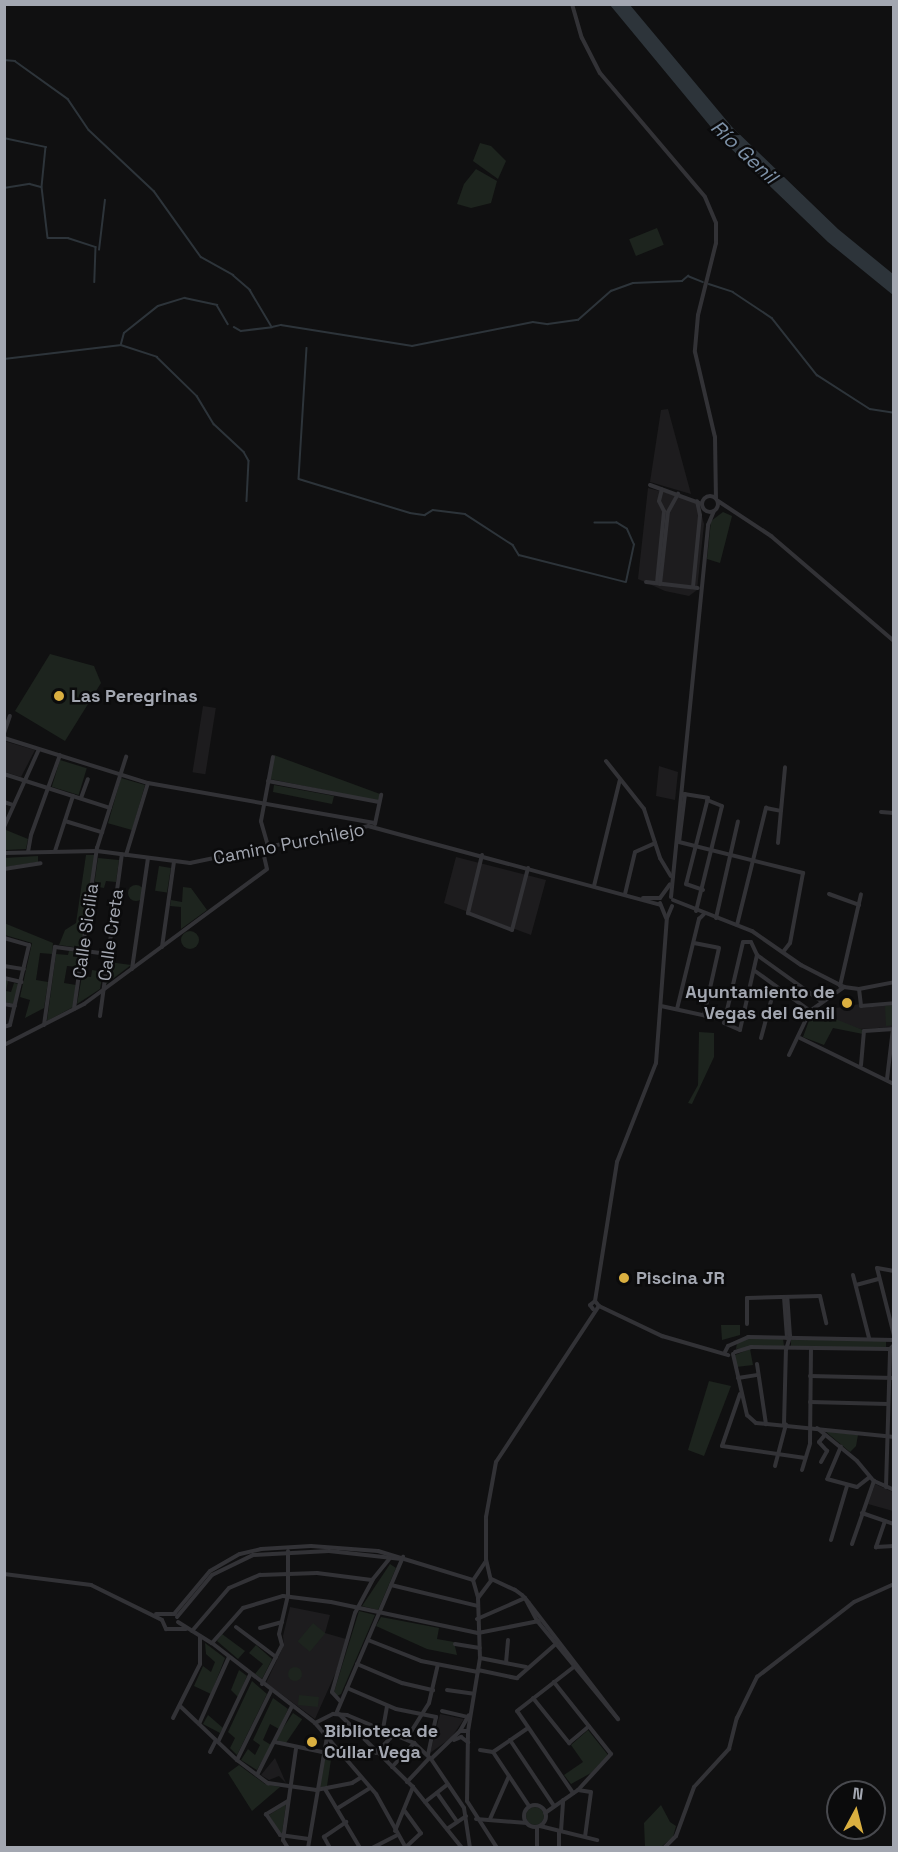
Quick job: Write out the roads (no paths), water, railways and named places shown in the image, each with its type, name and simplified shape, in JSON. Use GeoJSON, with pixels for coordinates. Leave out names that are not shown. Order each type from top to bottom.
{"type":"FeatureCollection","features":[{"type":"Feature","properties":{"kind":"street"},"geometry":{"type":"LineString","coordinates":[[572,4],[586,48],[606,82],[711,209],[717,233],[698,315],[695,352],[715,437],[713,481],[717,500],[715,511],[708,525]]}},
{"type":"Feature","properties":{"kind":"street"},"geometry":{"type":"LineString","coordinates":[[700,502],[705,498],[713,481]]}},
{"type":"Feature","properties":{"kind":"street"},"geometry":{"type":"LineString","coordinates":[[593,1309],[590,1305],[595,1301],[617,1162],[653,1075],[661,1006],[666,918],[672,898],[670,884],[681,804],[708,525],[705,510],[700,502],[650,485]]}},
{"type":"Feature","properties":{"kind":"street"},"geometry":{"type":"LineString","coordinates":[[658,583],[664,511],[658,501],[662,489]]}},
{"type":"Feature","properties":{"kind":"street"},"geometry":{"type":"LineString","coordinates":[[658,583],[668,512],[678,494]]}},
{"type":"Feature","properties":{"kind":"street"},"geometry":{"type":"LineString","coordinates":[[693,498],[717,500],[771,536],[894,641]]}},
{"type":"Feature","properties":{"kind":"street"},"geometry":{"type":"LineString","coordinates":[[646,582],[696,587],[700,502]]}},
{"type":"Feature","properties":{"kind":"street"},"geometry":{"type":"LineString","coordinates":[[705,510],[731,511]]}},
{"type":"Feature","properties":{"kind":"street"},"geometry":{"type":"LineString","coordinates":[[4,733],[10,716]]}},
{"type":"Feature","properties":{"kind":"street"},"geometry":{"type":"LineString","coordinates":[[4,738],[148,783],[265,802],[352,824],[365,824]]}},
{"type":"Feature","properties":{"kind":"street"},"geometry":{"type":"LineString","coordinates":[[4,827],[22,780],[39,749]]}},
{"type":"Feature","properties":{"kind":"street"},"geometry":{"type":"LineString","coordinates":[[28,852],[60,755]]}},
{"type":"Feature","properties":{"kind":"street","name":"Calle Sicilia"},"geometry":{"type":"LineString","coordinates":[[74,1010],[97,851],[126,757]]}},
{"type":"Feature","properties":{"kind":"street"},"geometry":{"type":"LineString","coordinates":[[268,846],[261,820],[273,757]]}},
{"type":"Feature","properties":{"kind":"street"},"geometry":{"type":"LineString","coordinates":[[606,761],[644,809],[660,858],[671,877]]}},
{"type":"Feature","properties":{"kind":"street"},"geometry":{"type":"LineString","coordinates":[[778,843],[784,767]]}},
{"type":"Feature","properties":{"kind":"street"},"geometry":{"type":"LineString","coordinates":[[4,774],[110,808]]}},
{"type":"Feature","properties":{"kind":"street"},"geometry":{"type":"LineString","coordinates":[[594,886],[621,778]]}},
{"type":"Feature","properties":{"kind":"street"},"geometry":{"type":"LineString","coordinates":[[81,798],[88,779]]}},
{"type":"Feature","properties":{"kind":"street"},"geometry":{"type":"LineString","coordinates":[[268,781],[379,802]]}},
{"type":"Feature","properties":{"kind":"street","name":"Calle Creta"},"geometry":{"type":"LineString","coordinates":[[100,1016],[124,855],[148,783]]}},
{"type":"Feature","properties":{"kind":"street"},"geometry":{"type":"LineString","coordinates":[[677,1010],[699,919],[696,911],[713,850],[722,806],[707,799],[682,794]]}},
{"type":"Feature","properties":{"kind":"street"},"geometry":{"type":"LineString","coordinates":[[375,825],[381,795]]}},
{"type":"Feature","properties":{"kind":"street"},"geometry":{"type":"LineString","coordinates":[[55,851],[73,796]]}},
{"type":"Feature","properties":{"kind":"street"},"geometry":{"type":"LineString","coordinates":[[703,890],[686,884],[707,799]]}},
{"type":"Feature","properties":{"kind":"street"},"geometry":{"type":"LineString","coordinates":[[4,802],[13,805]]}},
{"type":"Feature","properties":{"kind":"street"},"geometry":{"type":"LineString","coordinates":[[681,804],[680,842],[803,873],[790,943],[783,952]]}},
{"type":"Feature","properties":{"kind":"street"},"geometry":{"type":"LineString","coordinates":[[737,925],[766,808],[780,811]]}},
{"type":"Feature","properties":{"kind":"street"},"geometry":{"type":"LineString","coordinates":[[881,812],[894,813]]}},
{"type":"Feature","properties":{"kind":"street"},"geometry":{"type":"LineString","coordinates":[[65,821],[102,832]]}},
{"type":"Feature","properties":{"kind":"street"},"geometry":{"type":"LineString","coordinates":[[716,918],[738,821]]}},
{"type":"Feature","properties":{"kind":"street","name":"Camino Purchilejo"},"geometry":{"type":"LineString","coordinates":[[4,854],[97,851],[174,862],[202,861],[352,824],[365,824],[636,897],[661,906],[682,905]]}},
{"type":"Feature","properties":{"kind":"street"},"geometry":{"type":"LineString","coordinates":[[625,894],[635,852],[655,843]]}},
{"type":"Feature","properties":{"kind":"street"},"geometry":{"type":"LineString","coordinates":[[4,1046],[74,1010],[103,991],[267,869],[262,848]]}},
{"type":"Feature","properties":{"kind":"street"},"geometry":{"type":"LineString","coordinates":[[482,855],[467,911],[512,930],[528,868]]}},
{"type":"Feature","properties":{"kind":"street"},"geometry":{"type":"LineString","coordinates":[[660,858],[673,856]]}},
{"type":"Feature","properties":{"kind":"street"},"geometry":{"type":"LineString","coordinates":[[132,969],[148,858]]}},
{"type":"Feature","properties":{"kind":"street"},"geometry":{"type":"LineString","coordinates":[[162,947],[174,862]]}},
{"type":"Feature","properties":{"kind":"street"},"geometry":{"type":"LineString","coordinates":[[4,868],[41,863]]}},
{"type":"Feature","properties":{"kind":"street"},"geometry":{"type":"LineString","coordinates":[[666,918],[661,906],[662,897],[670,884]]}},
{"type":"Feature","properties":{"kind":"street"},"geometry":{"type":"LineString","coordinates":[[829,894],[859,905]]}},
{"type":"Feature","properties":{"kind":"street"},"geometry":{"type":"LineString","coordinates":[[789,1055],[800,1038],[810,1011],[821,1000],[836,993],[842,986],[861,894]]}},
{"type":"Feature","properties":{"kind":"street","name":"Camino Purchilejo"},"geometry":{"type":"LineString","coordinates":[[636,897],[672,898],[696,911],[752,931],[842,986]]}},
{"type":"Feature","properties":{"kind":"street"},"geometry":{"type":"LineString","coordinates":[[699,919],[705,914]]}},
{"type":"Feature","properties":{"kind":"street"},"geometry":{"type":"LineString","coordinates":[[752,931],[751,942],[757,955],[821,1000]]}},
{"type":"Feature","properties":{"kind":"street"},"geometry":{"type":"LineString","coordinates":[[4,938],[29,945],[22,982],[7,1026]]}},
{"type":"Feature","properties":{"kind":"street"},"geometry":{"type":"LineString","coordinates":[[751,942],[743,942],[724,1023],[740,1030],[757,955]]}},
{"type":"Feature","properties":{"kind":"street"},"geometry":{"type":"LineString","coordinates":[[694,943],[719,948],[704,1015]]}},
{"type":"Feature","properties":{"kind":"street"},"geometry":{"type":"LineString","coordinates":[[44,1025],[55,947],[108,954]]}},
{"type":"Feature","properties":{"kind":"street"},"geometry":{"type":"LineString","coordinates":[[4,966],[25,969]]}},
{"type":"Feature","properties":{"kind":"street"},"geometry":{"type":"LineString","coordinates":[[754,971],[810,1011]]}},
{"type":"Feature","properties":{"kind":"street"},"geometry":{"type":"LineString","coordinates":[[4,978],[22,982]]}},
{"type":"Feature","properties":{"kind":"street"},"geometry":{"type":"LineString","coordinates":[[842,986],[859,989],[894,982]]}},
{"type":"Feature","properties":{"kind":"street"},"geometry":{"type":"LineString","coordinates":[[761,1038],[775,986]]}},
{"type":"Feature","properties":{"kind":"street"},"geometry":{"type":"LineString","coordinates":[[859,989],[861,1006],[894,1003]]}},
{"type":"Feature","properties":{"kind":"street"},"geometry":{"type":"LineString","coordinates":[[4,1004],[15,1006]]}},
{"type":"Feature","properties":{"kind":"street"},"geometry":{"type":"LineString","coordinates":[[661,1006],[716,1018]]}},
{"type":"Feature","properties":{"kind":"street"},"geometry":{"type":"LineString","coordinates":[[861,1065],[864,1031],[893,1029],[887,1079]]}},
{"type":"Feature","properties":{"kind":"street"},"geometry":{"type":"LineString","coordinates":[[800,1038],[861,1065],[894,1084]]}},
{"type":"Feature","properties":{"kind":"street"},"geometry":{"type":"LineString","coordinates":[[886,1487],[888,1404],[891,1378],[889,1349],[892,1338],[877,1268],[894,1271]]}},
{"type":"Feature","properties":{"kind":"street"},"geometry":{"type":"LineString","coordinates":[[853,1275],[869,1338]]}},
{"type":"Feature","properties":{"kind":"street"},"geometry":{"type":"LineString","coordinates":[[855,1285],[879,1279]]}},
{"type":"Feature","properties":{"kind":"street"},"geometry":{"type":"LineString","coordinates":[[747,1324],[747,1298],[820,1296],[826,1323]]}},
{"type":"Feature","properties":{"kind":"street"},"geometry":{"type":"LineString","coordinates":[[775,1466],[785,1424],[787,1338],[785,1297]]}},
{"type":"Feature","properties":{"kind":"street"},"geometry":{"type":"LineString","coordinates":[[595,1301],[599,1306],[662,1336],[728,1353],[750,1347],[889,1349],[894,1345]]}},
{"type":"Feature","properties":{"kind":"street"},"geometry":{"type":"LineString","coordinates":[[490,1582],[486,1560],[488,1497],[496,1462],[593,1309],[599,1306]]}},
{"type":"Feature","properties":{"kind":"street"},"geometry":{"type":"LineString","coordinates":[[728,1353],[732,1346],[748,1336],[892,1338]]}},
{"type":"Feature","properties":{"kind":"street"},"geometry":{"type":"LineString","coordinates":[[728,1353],[732,1346]]}},
{"type":"Feature","properties":{"kind":"street"},"geometry":{"type":"LineString","coordinates":[[802,1470],[810,1427],[811,1348]]}},
{"type":"Feature","properties":{"kind":"street"},"geometry":{"type":"LineString","coordinates":[[728,1353],[738,1378],[748,1418],[766,1424],[785,1424],[894,1437]]}},
{"type":"Feature","properties":{"kind":"street"},"geometry":{"type":"LineString","coordinates":[[757,1364],[766,1424]]}},
{"type":"Feature","properties":{"kind":"street"},"geometry":{"type":"LineString","coordinates":[[738,1378],[758,1375]]}},
{"type":"Feature","properties":{"kind":"street"},"geometry":{"type":"LineString","coordinates":[[810,1376],[891,1378]]}},
{"type":"Feature","properties":{"kind":"street"},"geometry":{"type":"LineString","coordinates":[[741,1394],[722,1446],[805,1458]]}},
{"type":"Feature","properties":{"kind":"street"},"geometry":{"type":"LineString","coordinates":[[810,1402],[888,1404]]}},
{"type":"Feature","properties":{"kind":"street"},"geometry":{"type":"LineString","coordinates":[[817,1428],[824,1436],[842,1448],[872,1479],[894,1490]]}},
{"type":"Feature","properties":{"kind":"street"},"geometry":{"type":"LineString","coordinates":[[821,1462],[826,1451],[819,1442],[824,1436]]}},
{"type":"Feature","properties":{"kind":"street"},"geometry":{"type":"LineString","coordinates":[[842,1448],[834,1459],[828,1478],[847,1486],[864,1485],[872,1479]]}},
{"type":"Feature","properties":{"kind":"street"},"geometry":{"type":"LineString","coordinates":[[852,1544],[872,1479]]}},
{"type":"Feature","properties":{"kind":"street"},"geometry":{"type":"LineString","coordinates":[[831,1540],[847,1486]]}},
{"type":"Feature","properties":{"kind":"street"},"geometry":{"type":"LineString","coordinates":[[862,1513],[894,1524]]}},
{"type":"Feature","properties":{"kind":"street"},"geometry":{"type":"LineString","coordinates":[[885,1521],[876,1547],[894,1546]]}},
{"type":"Feature","properties":{"kind":"street"},"geometry":{"type":"LineString","coordinates":[[175,1628],[176,1618],[210,1571],[248,1551],[311,1546],[390,1558],[399,1568]]}},
{"type":"Feature","properties":{"kind":"street"},"geometry":{"type":"LineString","coordinates":[[262,1685],[282,1645],[282,1622],[288,1596],[288,1551]]}},
{"type":"Feature","properties":{"kind":"street"},"geometry":{"type":"LineString","coordinates":[[176,1618],[198,1589],[222,1568],[253,1555],[288,1551],[343,1551],[403,1558],[474,1578]]}},
{"type":"Feature","properties":{"kind":"street"},"geometry":{"type":"LineString","coordinates":[[340,1701],[332,1692],[357,1608],[372,1580],[390,1558]]}},
{"type":"Feature","properties":{"kind":"street"},"geometry":{"type":"LineString","coordinates":[[403,1558],[340,1701],[337,1714],[413,1787],[462,1848]]}},
{"type":"Feature","properties":{"kind":"street"},"geometry":{"type":"LineString","coordinates":[[474,1578],[486,1560]]}},
{"type":"Feature","properties":{"kind":"street"},"geometry":{"type":"LineString","coordinates":[[192,1631],[229,1588],[260,1575],[288,1572],[372,1580]]}},
{"type":"Feature","properties":{"kind":"street"},"geometry":{"type":"LineString","coordinates":[[480,1572],[488,1574]]}},
{"type":"Feature","properties":{"kind":"street"},"geometry":{"type":"LineString","coordinates":[[4,1574],[91,1585],[155,1614],[162,1620],[165,1628],[192,1631],[212,1643],[262,1685],[315,1723],[370,1788],[406,1847],[421,1833],[404,1810]]}},
{"type":"Feature","properties":{"kind":"street"},"geometry":{"type":"LineString","coordinates":[[407,1782],[428,1757],[438,1753],[451,1741],[460,1731],[468,1716],[480,1658],[478,1598],[474,1578]]}},
{"type":"Feature","properties":{"kind":"street"},"geometry":{"type":"LineString","coordinates":[[490,1582],[499,1583],[525,1598],[618,1719],[576,1665]]}},
{"type":"Feature","properties":{"kind":"street"},"geometry":{"type":"LineString","coordinates":[[478,1598],[490,1582]]}},
{"type":"Feature","properties":{"kind":"street"},"geometry":{"type":"LineString","coordinates":[[664,1848],[676,1836],[694,1787],[729,1749],[737,1718],[757,1677],[854,1602],[894,1584]]}},
{"type":"Feature","properties":{"kind":"street"},"geometry":{"type":"LineString","coordinates":[[391,1585],[478,1605]]}},
{"type":"Feature","properties":{"kind":"street"},"geometry":{"type":"LineString","coordinates":[[477,1588],[484,1589]]}},
{"type":"Feature","properties":{"kind":"street"},"geometry":{"type":"LineString","coordinates":[[212,1643],[234,1614],[251,1603],[288,1596],[478,1633],[540,1620]]}},
{"type":"Feature","properties":{"kind":"street"},"geometry":{"type":"LineString","coordinates":[[477,1619],[525,1598]]}},
{"type":"Feature","properties":{"kind":"street"},"geometry":{"type":"LineString","coordinates":[[155,1614],[176,1618],[186,1629]]}},
{"type":"Feature","properties":{"kind":"street"},"geometry":{"type":"LineString","coordinates":[[162,1620],[165,1615]]}},
{"type":"Feature","properties":{"kind":"street"},"geometry":{"type":"LineString","coordinates":[[260,1628],[282,1622]]}},
{"type":"Feature","properties":{"kind":"street"},"geometry":{"type":"LineString","coordinates":[[236,1628],[276,1657]]}},
{"type":"Feature","properties":{"kind":"street"},"geometry":{"type":"LineString","coordinates":[[173,1718],[202,1657],[200,1636]]}},
{"type":"Feature","properties":{"kind":"street"},"geometry":{"type":"LineString","coordinates":[[368,1640],[438,1665],[517,1678],[558,1642]]}},
{"type":"Feature","properties":{"kind":"street"},"geometry":{"type":"LineString","coordinates":[[506,1663],[508,1640]]}},
{"type":"Feature","properties":{"kind":"street"},"geometry":{"type":"LineString","coordinates":[[455,1644],[480,1648]]}},
{"type":"Feature","properties":{"kind":"street"},"geometry":{"type":"LineString","coordinates":[[199,1724],[229,1657]]}},
{"type":"Feature","properties":{"kind":"street"},"geometry":{"type":"LineString","coordinates":[[480,1658],[526,1668]]}},
{"type":"Feature","properties":{"kind":"street"},"geometry":{"type":"LineString","coordinates":[[357,1664],[402,1683],[433,1690]]}},
{"type":"Feature","properties":{"kind":"street"},"geometry":{"type":"LineString","coordinates":[[407,1738],[423,1716],[433,1690],[438,1665]]}},
{"type":"Feature","properties":{"kind":"street"},"geometry":{"type":"LineString","coordinates":[[576,1665],[517,1711],[576,1791],[591,1792],[585,1837]]}},
{"type":"Feature","properties":{"kind":"street"},"geometry":{"type":"LineString","coordinates":[[210,1752],[250,1675]]}},
{"type":"Feature","properties":{"kind":"street"},"geometry":{"type":"LineString","coordinates":[[537,1848],[538,1826],[545,1813],[576,1791],[611,1754],[554,1682]]}},
{"type":"Feature","properties":{"kind":"street"},"geometry":{"type":"LineString","coordinates":[[347,1688],[387,1705],[423,1716],[436,1717],[428,1757]]}},
{"type":"Feature","properties":{"kind":"street"},"geometry":{"type":"LineString","coordinates":[[447,1690],[474,1694]]}},
{"type":"Feature","properties":{"kind":"street"},"geometry":{"type":"LineString","coordinates":[[237,1760],[271,1691]]}},
{"type":"Feature","properties":{"kind":"street"},"geometry":{"type":"LineString","coordinates":[[534,1698],[569,1743],[589,1726]]}},
{"type":"Feature","properties":{"kind":"street"},"geometry":{"type":"LineString","coordinates":[[383,1729],[387,1705]]}},
{"type":"Feature","properties":{"kind":"street"},"geometry":{"type":"LineString","coordinates":[[180,1706],[237,1760],[268,1783],[316,1790],[360,1778]]}},
{"type":"Feature","properties":{"kind":"street"},"geometry":{"type":"LineString","coordinates":[[257,1775],[276,1742],[292,1706]]}},
{"type":"Feature","properties":{"kind":"street"},"geometry":{"type":"LineString","coordinates":[[442,1711],[468,1716]]}},
{"type":"Feature","properties":{"kind":"street"},"geometry":{"type":"LineString","coordinates":[[315,1723],[337,1714],[347,1715],[407,1738],[428,1757],[461,1803],[466,1814],[538,1826],[597,1840]]}},
{"type":"Feature","properties":{"kind":"street"},"geometry":{"type":"LineString","coordinates":[[343,1722],[347,1715]]}},
{"type":"Feature","properties":{"kind":"street"},"geometry":{"type":"LineString","coordinates":[[468,1716],[466,1814],[470,1848]]}},
{"type":"Feature","properties":{"kind":"street"},"geometry":{"type":"LineString","coordinates":[[480,1750],[493,1752],[528,1728]]}},
{"type":"Feature","properties":{"kind":"street"},"geometry":{"type":"LineString","coordinates":[[460,1731],[468,1733]]}},
{"type":"Feature","properties":{"kind":"street"},"geometry":{"type":"LineString","coordinates":[[376,1753],[395,1733]]}},
{"type":"Feature","properties":{"kind":"street"},"geometry":{"type":"LineString","coordinates":[[451,1741],[468,1733]]}},
{"type":"Feature","properties":{"kind":"street"},"geometry":{"type":"LineString","coordinates":[[308,1848],[322,1752],[327,1737]]}},
{"type":"Feature","properties":{"kind":"street"},"geometry":{"type":"LineString","coordinates":[[461,1737],[468,1742]]}},
{"type":"Feature","properties":{"kind":"street"},"geometry":{"type":"LineString","coordinates":[[510,1740],[554,1806]]}},
{"type":"Feature","properties":{"kind":"street"},"geometry":{"type":"LineString","coordinates":[[276,1742],[296,1749],[322,1752],[336,1748]]}},
{"type":"Feature","properties":{"kind":"street"},"geometry":{"type":"LineString","coordinates":[[392,1767],[414,1743]]}},
{"type":"Feature","properties":{"kind":"street"},"geometry":{"type":"LineString","coordinates":[[284,1835],[296,1749]]}},
{"type":"Feature","properties":{"kind":"street"},"geometry":{"type":"LineString","coordinates":[[493,1752],[530,1806]]}},
{"type":"Feature","properties":{"kind":"street"},"geometry":{"type":"LineString","coordinates":[[490,1819],[509,1776]]}},
{"type":"Feature","properties":{"kind":"street"},"geometry":{"type":"LineString","coordinates":[[425,1802],[448,1784]]}},
{"type":"Feature","properties":{"kind":"street"},"geometry":{"type":"LineString","coordinates":[[372,1848],[381,1846],[396,1833],[413,1787]]}},
{"type":"Feature","properties":{"kind":"street"},"geometry":{"type":"LineString","coordinates":[[338,1808],[370,1788]]}},
{"type":"Feature","properties":{"kind":"street"},"geometry":{"type":"LineString","coordinates":[[325,1789],[360,1848]]}},
{"type":"Feature","properties":{"kind":"street"},"geometry":{"type":"LineString","coordinates":[[436,1793],[457,1822]]}},
{"type":"Feature","properties":{"kind":"street"},"geometry":{"type":"LineString","coordinates":[[288,1800],[266,1814],[284,1835],[288,1848]]}},
{"type":"Feature","properties":{"kind":"street"},"geometry":{"type":"LineString","coordinates":[[559,1848],[563,1800]]}},
{"type":"Feature","properties":{"kind":"street"},"geometry":{"type":"LineString","coordinates":[[461,1803],[468,1803]]}},
{"type":"Feature","properties":{"kind":"street"},"geometry":{"type":"LineString","coordinates":[[468,1803],[497,1848]]}},
{"type":"Feature","properties":{"kind":"street"},"geometry":{"type":"LineString","coordinates":[[530,1806],[539,1806],[545,1813]]}},
{"type":"Feature","properties":{"kind":"street"},"geometry":{"type":"LineString","coordinates":[[527,1824],[524,1815],[530,1806]]}},
{"type":"Feature","properties":{"kind":"street"},"geometry":{"type":"LineString","coordinates":[[447,1829],[466,1814]]}},
{"type":"Feature","properties":{"kind":"street"},"geometry":{"type":"LineString","coordinates":[[481,1826],[484,1818]]}},
{"type":"Feature","properties":{"kind":"street"},"geometry":{"type":"LineString","coordinates":[[330,1848],[324,1837],[346,1822]]}},
{"type":"Feature","properties":{"kind":"street"},"geometry":{"type":"LineString","coordinates":[[284,1835],[309,1839]]}},
{"type":"Feature","properties":{"kind":"water","name":"Río Genil"},"geometry":{"type":"Polygon","coordinates":[[[610,5],[630,5],[732,127],[838,229],[893,274],[893,295],[828,242],[720,138],[610,5]]]}},
{"type":"Feature","properties":{"kind":"waterway"},"geometry":{"type":"LineString","coordinates":[[4,60],[15,61],[68,99],[89,130],[154,191],[201,257],[233,275],[250,290],[272,327],[281,325],[412,346],[533,322],[548,324],[578,320],[611,291],[633,283],[682,281],[688,276],[703,282]]}},
{"type":"Feature","properties":{"kind":"waterway"},"geometry":{"type":"LineString","coordinates":[[4,138],[46,147],[42,187],[48,238],[68,238],[96,247],[95,282]]}},
{"type":"Feature","properties":{"kind":"waterway"},"geometry":{"type":"LineString","coordinates":[[4,188],[30,184],[41,187]]}},
{"type":"Feature","properties":{"kind":"waterway"},"geometry":{"type":"LineString","coordinates":[[99,250],[105,200]]}},
{"type":"Feature","properties":{"kind":"waterway"},"geometry":{"type":"LineString","coordinates":[[709,284],[733,292],[772,318],[817,375],[870,409],[894,413]]}},
{"type":"Feature","properties":{"kind":"waterway"},"geometry":{"type":"LineString","coordinates":[[121,344],[124,333],[158,306],[185,298],[217,305],[228,324]]}},
{"type":"Feature","properties":{"kind":"waterway"},"geometry":{"type":"LineString","coordinates":[[234,327],[241,331],[272,327]]}},
{"type":"Feature","properties":{"kind":"waterway"},"geometry":{"type":"LineString","coordinates":[[4,359],[121,345],[157,357],[197,396],[214,424],[244,452],[249,461],[247,501]]}},
{"type":"Feature","properties":{"kind":"waterway"},"geometry":{"type":"LineString","coordinates":[[307,348],[299,479],[410,513],[425,515],[433,510],[465,514],[513,545],[519,555],[626,582],[634,545],[627,529],[617,523],[595,523]]}},
{"type":"Feature","properties":{"kind":"place","name":"Las Peregrinas"},"geometry":{"type":"Point","coordinates":[59,696]}},
{"type":"Feature","properties":{"kind":"place","name":"Ayuntamiento de Vegas del Genil"},"geometry":{"type":"Point","coordinates":[847,1003]}},
{"type":"Feature","properties":{"kind":"place","name":"Piscina JR"},"geometry":{"type":"Point","coordinates":[624,1278]}},
{"type":"Feature","properties":{"kind":"place","name":"Biblioteca de Cúllar Vega"},"geometry":{"type":"Point","coordinates":[312,1742]}}]}
